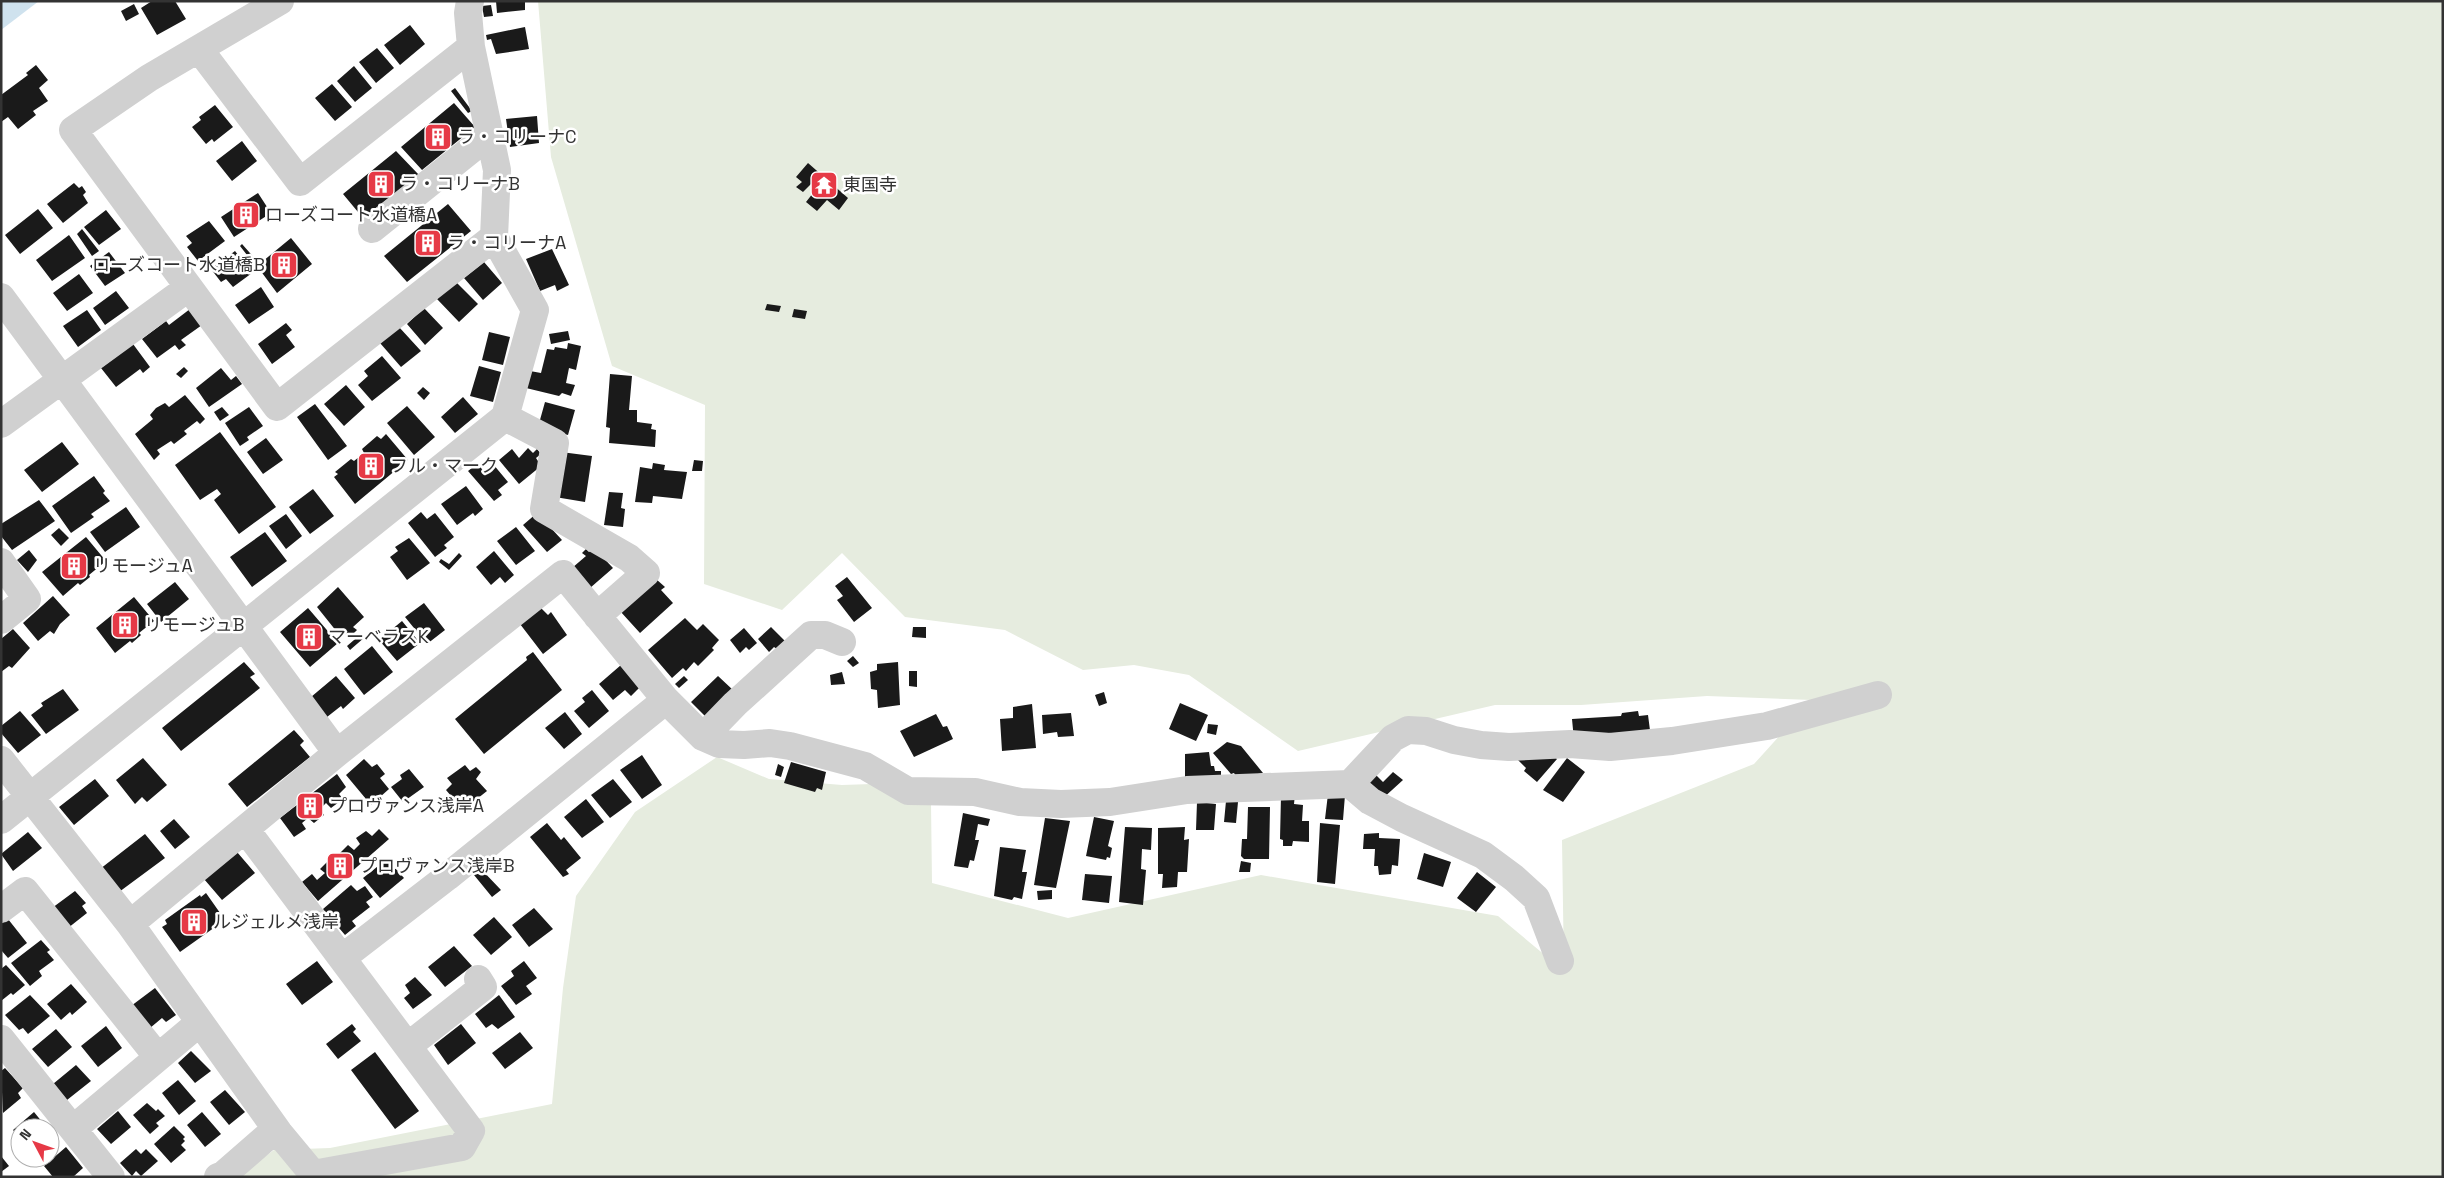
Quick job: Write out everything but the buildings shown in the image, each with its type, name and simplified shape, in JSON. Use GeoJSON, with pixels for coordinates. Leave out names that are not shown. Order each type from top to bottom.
{"type":"FeatureCollection","features":[{"type":"Feature","properties":{"kind":"street"},"geometry":{"type":"LineString","coordinates":[[280,1],[149,78],[73,130],[277,407],[494,237]]}},
{"type":"Feature","properties":{"kind":"street"},"geometry":{"type":"LineString","coordinates":[[1,820],[505,417],[535,310],[494,237],[497,170],[471,47],[468,13],[470,1]]}},
{"type":"Feature","properties":{"kind":"street"},"geometry":{"type":"LineString","coordinates":[[199,49],[300,182],[471,47]]}},
{"type":"Feature","properties":{"kind":"street"},"geometry":{"type":"LineString","coordinates":[[372,228],[489,135]]}},
{"type":"Feature","properties":{"kind":"street"},"geometry":{"type":"LineString","coordinates":[[1,424],[188,288]]}},
{"type":"Feature","properties":{"kind":"street"},"geometry":{"type":"LineString","coordinates":[[1,297],[337,753]]}},
{"type":"Feature","properties":{"kind":"street"},"geometry":{"type":"LineString","coordinates":[[505,417],[555,443],[544,509],[629,558],[646,572],[597,616]]}},
{"type":"Feature","properties":{"kind":"street"},"geometry":{"type":"LineString","coordinates":[[1,562],[27,599],[1,620]]}},
{"type":"Feature","properties":{"kind":"street"},"geometry":{"type":"LineString","coordinates":[[130,924],[337,753],[563,574],[666,700],[702,737],[719,744],[770,743],[790,746],[865,766],[908,791],[975,792],[1020,802],[1110,802],[1187,790],[1350,784],[1370,800],[1402,818],[1483,855],[1514,878],[1536,898],[1560,961]]}},
{"type":"Feature","properties":{"kind":"street"},"geometry":{"type":"LineString","coordinates":[[702,737],[735,704],[811,635],[825,635],[842,642]]}},
{"type":"Feature","properties":{"kind":"street"},"geometry":{"type":"LineString","coordinates":[[1350,784],[1393,738],[1408,730],[1426,731],[1454,740],[1500,746],[1570,744],[1610,747],[1672,741],[1767,726],[1878,695]]}},
{"type":"Feature","properties":{"kind":"street"},"geometry":{"type":"LineString","coordinates":[[342,958],[447,877],[666,700]]}},
{"type":"Feature","properties":{"kind":"street"},"geometry":{"type":"LineString","coordinates":[[1,760],[130,924],[198,1023],[276,1129],[313,1174],[462,1147],[471,1131],[246,830]]}},
{"type":"Feature","properties":{"kind":"street"},"geometry":{"type":"LineString","coordinates":[[1,909],[25,891],[157,1056]]}},
{"type":"Feature","properties":{"kind":"street"},"geometry":{"type":"LineString","coordinates":[[408,1046],[483,987],[478,979]]}},
{"type":"Feature","properties":{"kind":"street"},"geometry":{"type":"LineString","coordinates":[[73,1129],[198,1023]]}},
{"type":"Feature","properties":{"kind":"street"},"geometry":{"type":"LineString","coordinates":[[1,1039],[111,1177]]}},
{"type":"Feature","properties":{"kind":"street"},"geometry":{"type":"LineString","coordinates":[[218,1177],[223,1175],[276,1129]]}},
{"type":"Feature","properties":{"kind":"shaded area"},"geometry":{"type":"Polygon","coordinates":[[[538,1],[2443,1],[2443,1177],[236,1177],[274,1150],[330,1148],[552,1104],[563,988],[576,896],[635,812],[717,757],[769,779],[842,785],[872,784],[931,803],[932,883],[1068,918],[1261,875],[1498,916],[1564,971],[1562,840],[1754,764],[1812,700],[1707,696],[1581,705],[1495,705],[1298,751],[1189,675],[1134,665],[1083,670],[1005,630],[905,617],[842,553],[782,610],[704,584],[705,405],[612,366],[551,157],[538,1]]]}},
{"type":"Feature","properties":{"kind":"water"},"geometry":{"type":"Polygon","coordinates":[[[1,1],[39,1],[1,30],[1,1]]]}},
{"type":"Feature","properties":{"kind":"place","name":"ラ・コリーナC"},"geometry":{"type":"Point","coordinates":[438,137]}},
{"type":"Feature","properties":{"kind":"place","name":"ラ・コリーナB"},"geometry":{"type":"Point","coordinates":[381,184]}},
{"type":"Feature","properties":{"kind":"place","name":"東国寺"},"geometry":{"type":"Point","coordinates":[824,185]}},
{"type":"Feature","properties":{"kind":"place","name":"ローズコート水道橋A"},"geometry":{"type":"Point","coordinates":[246,215]}},
{"type":"Feature","properties":{"kind":"place","name":"ラ・コリーナA"},"geometry":{"type":"Point","coordinates":[428,243]}},
{"type":"Feature","properties":{"kind":"place","name":"ローズコート水道橋B"},"geometry":{"type":"Point","coordinates":[284,265]}},
{"type":"Feature","properties":{"kind":"place","name":"フル・マーク"},"geometry":{"type":"Point","coordinates":[371,466]}},
{"type":"Feature","properties":{"kind":"place","name":"リモージュA"},"geometry":{"type":"Point","coordinates":[74,566]}},
{"type":"Feature","properties":{"kind":"place","name":"リモージュB"},"geometry":{"type":"Point","coordinates":[125,625]}},
{"type":"Feature","properties":{"kind":"place","name":"マーベラスK"},"geometry":{"type":"Point","coordinates":[309,637]}},
{"type":"Feature","properties":{"kind":"place","name":"プロヴァンス浅岸A"},"geometry":{"type":"Point","coordinates":[310,806]}},
{"type":"Feature","properties":{"kind":"place","name":"プロヴァンス浅岸B"},"geometry":{"type":"Point","coordinates":[340,866]}},
{"type":"Feature","properties":{"kind":"place","name":"ルジェルメ浅岸"},"geometry":{"type":"Point","coordinates":[194,922]}}]}
